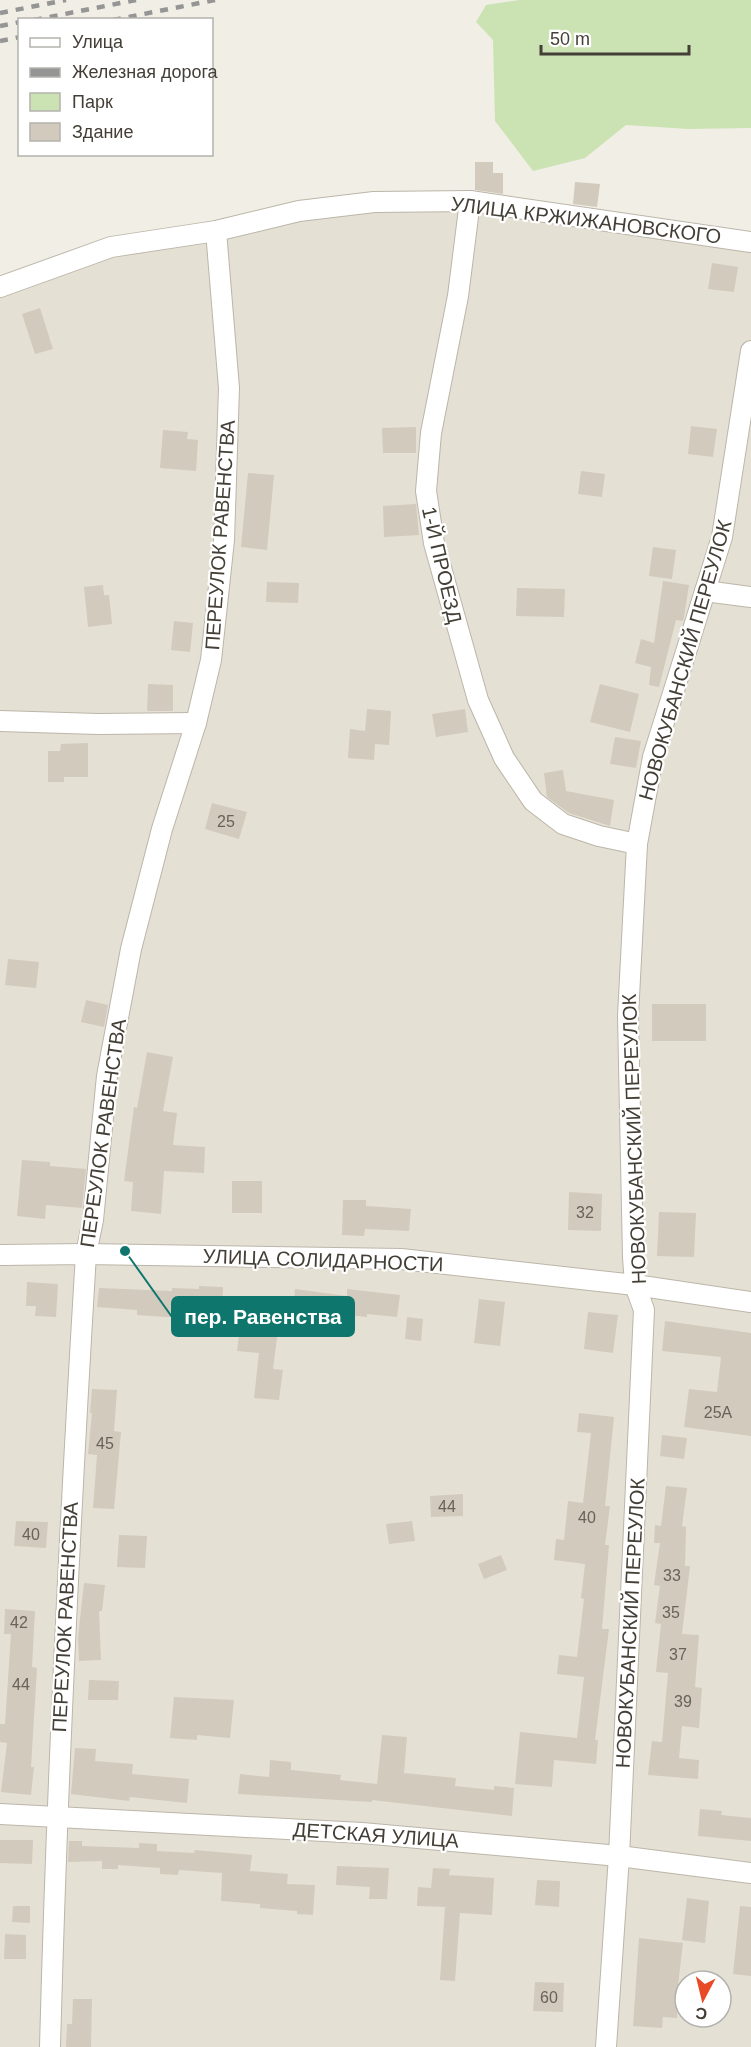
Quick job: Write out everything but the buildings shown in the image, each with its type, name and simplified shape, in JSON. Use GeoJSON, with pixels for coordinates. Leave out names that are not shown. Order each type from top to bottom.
{"type":"FeatureCollection","features":[{"type":"Feature","properties":{"kind":"street","name":"УЛИЦА КРЖИЖАНОВСКОГО"},"geometry":{"type":"LineString","coordinates":[[0,287],[111,247],[216,231],[299,211],[374,202],[470,201],[751,242]]}},
{"type":"Feature","properties":{"kind":"street","name":"1-Й ПРОЕЗД"},"geometry":{"type":"LineString","coordinates":[[470,201],[458,296],[431,433],[426,491],[434,543],[478,700],[510,767],[533,801],[563,824],[599,836],[637,844]]}},
{"type":"Feature","properties":{"kind":"street","name":"ПЕРЕУЛОК РАВЕНСТВА"},"geometry":{"type":"LineString","coordinates":[[50,2047],[56,1817],[68,1550],[86,1254],[93,1220],[107,1076],[131,949],[162,829],[196,723],[211,660],[224,540],[229,388],[216,231]]}},
{"type":"Feature","properties":{"kind":"street","name":"НОВОКУБАНСКИЙ ПЕРЕУЛОК"},"geometry":{"type":"LineString","coordinates":[[606,2047],[619,1856],[644,1310],[635,1285],[628,1016],[637,844],[653,757],[722,537],[751,351]]}},
{"type":"Feature","properties":{"kind":"street"},"geometry":{"type":"LineString","coordinates":[[705,591],[751,597]]}},
{"type":"Feature","properties":{"kind":"street"},"geometry":{"type":"LineString","coordinates":[[0,721],[98,724],[196,723]]}},
{"type":"Feature","properties":{"kind":"street","name":"УЛИЦА СОЛИДАРНОСТИ"},"geometry":{"type":"LineString","coordinates":[[0,1255],[86,1254],[401,1259],[635,1285],[751,1302]]}},
{"type":"Feature","properties":{"kind":"street","name":"ДЕТСКАЯ УЛИЦА"},"geometry":{"type":"LineString","coordinates":[[0,1814],[362,1833],[619,1856],[751,1873]]}},
{"type":"Feature","properties":{"kind":"shaded area"},"geometry":{"type":"Polygon","coordinates":[[[376,208],[474,209],[751,249],[751,2047],[0,2047],[0,293],[113,253],[302,216],[376,208]]]}},
{"type":"Feature","properties":{"kind":"green space"},"geometry":{"type":"Polygon","coordinates":[[[519,0],[751,0],[751,128],[688,129],[626,125],[585,158],[533,171],[495,121],[493,40],[476,22],[486,5],[519,0]]]}},
{"type":"Feature","properties":{"kind":"railway"},"geometry":{"type":"LineString","coordinates":[[0,13],[66,0]]}},
{"type":"Feature","properties":{"kind":"railway"},"geometry":{"type":"LineString","coordinates":[[44,18],[136,0]]}},
{"type":"Feature","properties":{"kind":"railway"},"geometry":{"type":"LineString","coordinates":[[123,18],[215,0]]}},
{"type":"Feature","properties":{"kind":"railway"},"geometry":{"type":"LineString","coordinates":[[0,26],[18,22]]}},
{"type":"Feature","properties":{"kind":"railway"},"geometry":{"type":"LineString","coordinates":[[0,41],[18,37]]}},
{"type":"Feature","properties":{"kind":"place","name":"пер. Равенства"},"geometry":{"type":"Point","coordinates":[125,1251]}}]}
